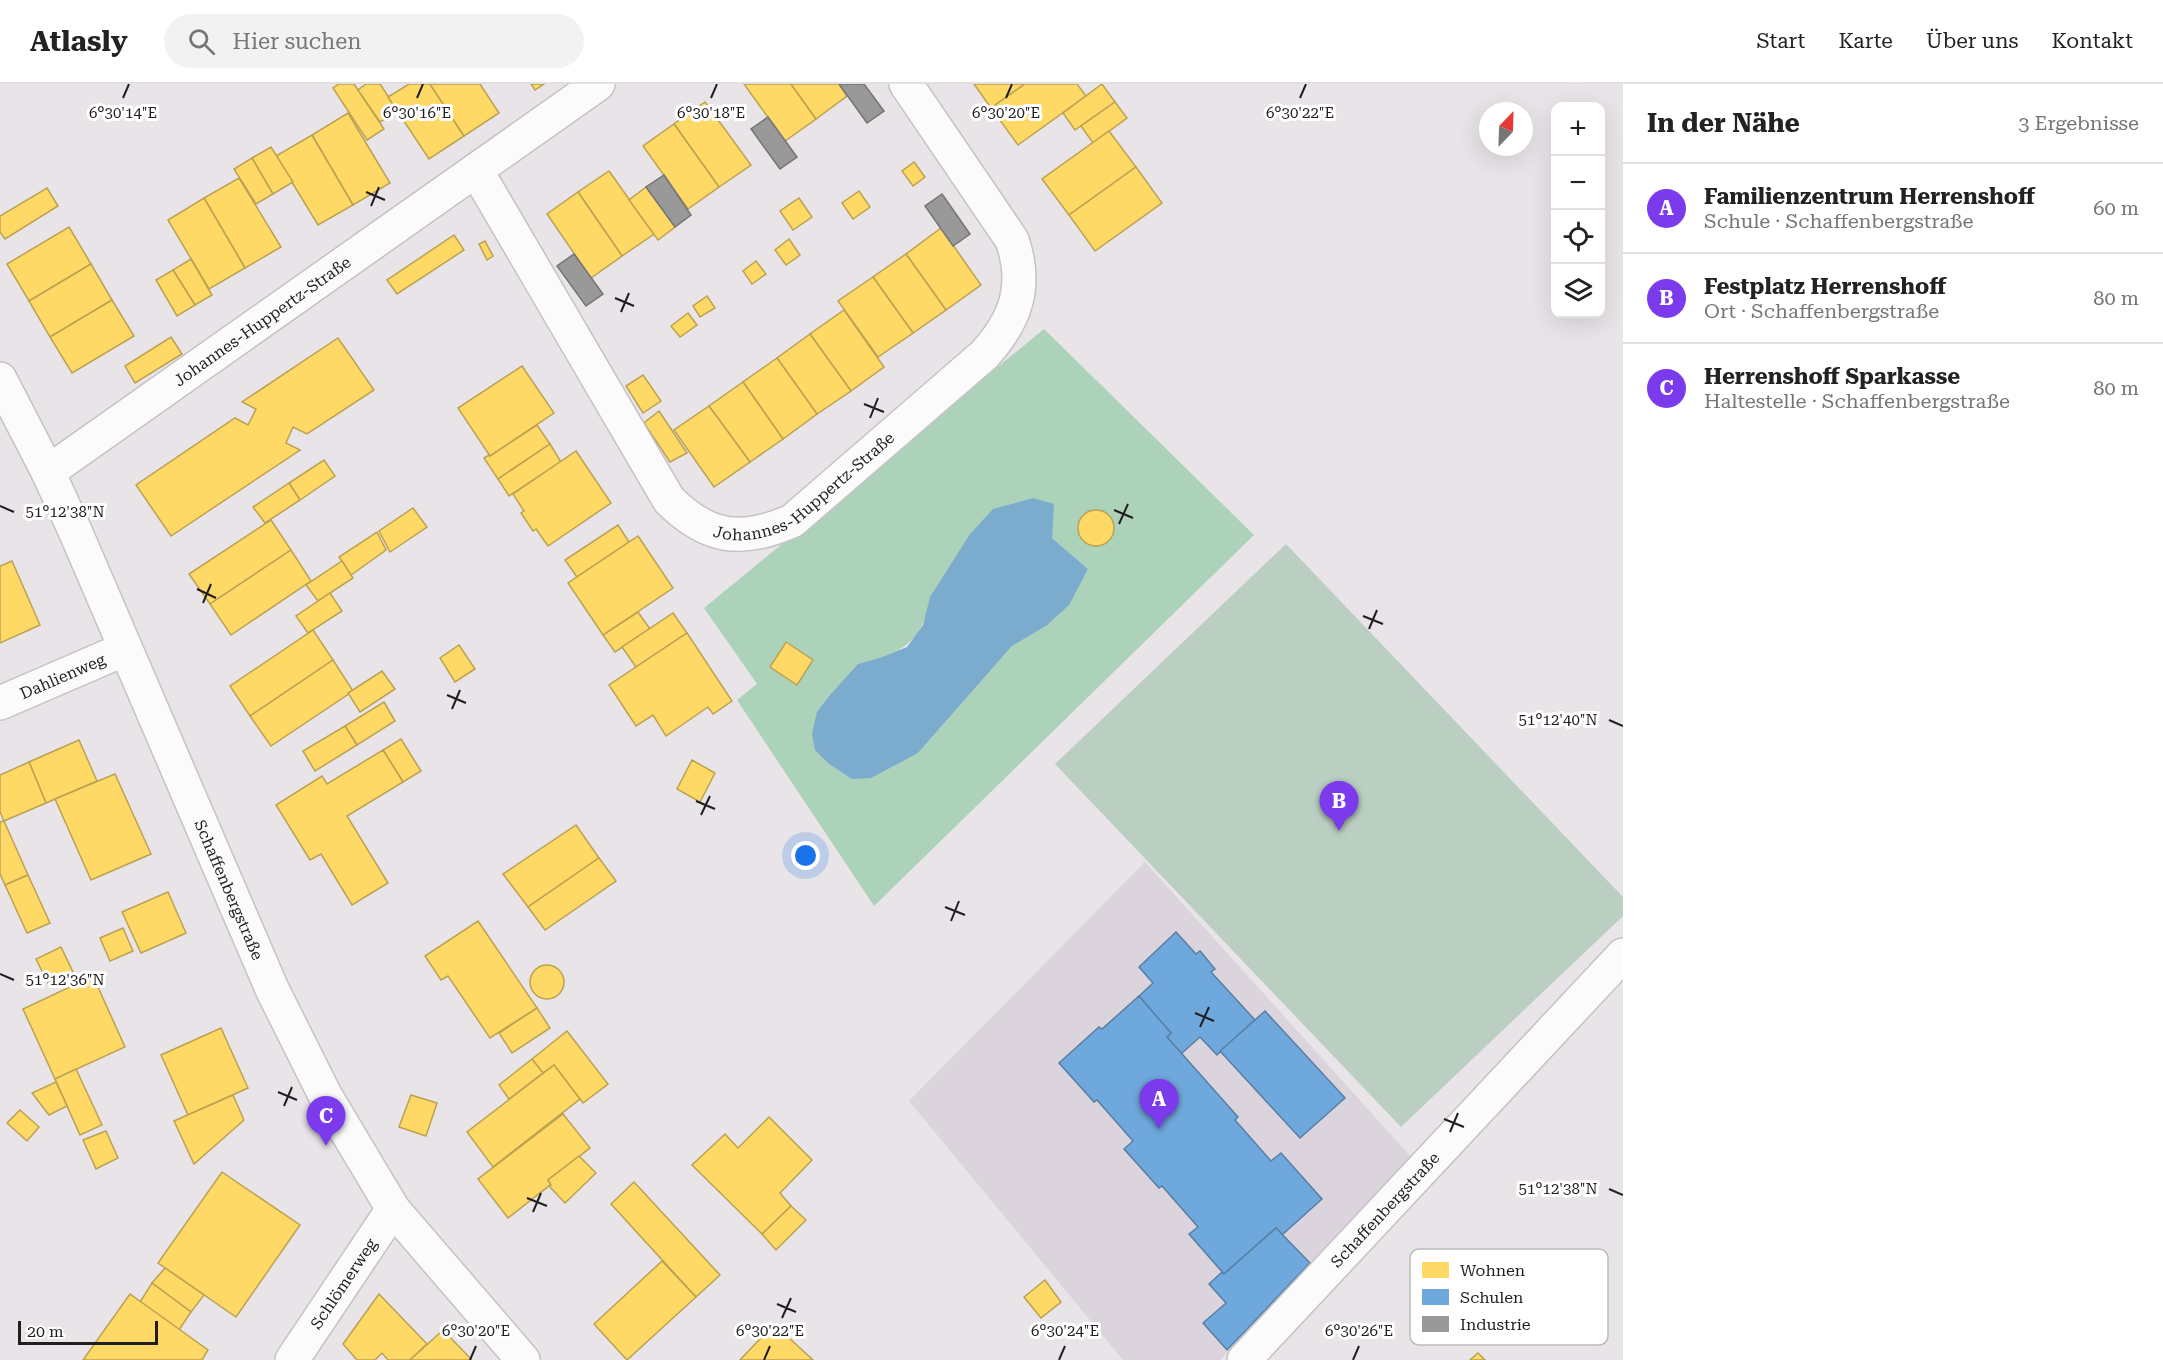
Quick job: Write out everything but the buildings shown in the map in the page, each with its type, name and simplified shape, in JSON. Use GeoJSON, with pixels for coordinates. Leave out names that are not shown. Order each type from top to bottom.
{"type":"FeatureCollection","features":[{"type":"Feature","properties":{"kind":"street","name":"Johannes-Huppertz-Straße"},"geometry":{"type":"LineString","coordinates":[[48,472],[598,84]]}},
{"type":"Feature","properties":{"kind":"street","name":"Johannes-Huppertz-Straße"},"geometry":{"type":"LineString","coordinates":[[476,170],[669,500],[686,516],[706,527],[729,534],[752,534],[792,521],[984,355],[1001,336],[1012,315],[1018,295],[1019,278],[1018,257],[1012,240],[906,84]]}},
{"type":"Feature","properties":{"kind":"street","name":"Schaffenbergstraße"},"geometry":{"type":"LineString","coordinates":[[0,379],[48,472],[277,999],[325,1095],[393,1209],[523,1360]]}},
{"type":"Feature","properties":{"kind":"street","name":"Dahlienweg"},"geometry":{"type":"LineString","coordinates":[[0,703],[125,650]]}},
{"type":"Feature","properties":{"kind":"street","name":"Schaffenbergstraße"},"geometry":{"type":"LineString","coordinates":[[1244,1360],[1623,955]]}},
{"type":"Feature","properties":{"kind":"street","name":"Schlömerweg"},"geometry":{"type":"LineString","coordinates":[[292,1360],[393,1209]]}},
{"type":"Feature","properties":{"kind":"shaded area"},"geometry":{"type":"Polygon","coordinates":[[[1145,862],[1412,1158],[1220,1360],[1123,1360],[909,1101],[1145,862]]]}},
{"type":"Feature","properties":{"kind":"green space"},"geometry":{"type":"Polygon","coordinates":[[[1044,329],[1254,535],[874,906],[737,700],[757,684],[704,608],[1044,329]],[[1052,538],[930,597],[923,622],[917,634],[910,641],[895,652],[858,664],[918,753],[1012,646],[1046,626],[1088,569],[1052,538]]]}},
{"type":"Feature","properties":{"kind":"green space"},"geometry":{"type":"Polygon","coordinates":[[[1286,544],[1623,897],[1623,916],[1401,1127],[1055,764],[1286,544]]]}},
{"type":"Feature","properties":{"kind":"water"},"geometry":{"type":"Polygon","coordinates":[[[1033,498],[1054,504],[1052,538],[1088,569],[1069,605],[1046,626],[1012,646],[918,753],[871,778],[852,779],[829,764],[815,750],[812,734],[817,712],[830,695],[858,664],[907,647],[923,625],[930,597],[970,534],[993,509],[1033,498]]]}},
{"type":"Feature","properties":{"kind":"place","name":"Festplatz Herrenshoff"},"geometry":{"type":"Point","coordinates":[1339,831]}},
{"type":"Feature","properties":{"kind":"place","name":"Familienzentrum Herrenshoff"},"geometry":{"type":"Point","coordinates":[1159,1129]}},
{"type":"Feature","properties":{"kind":"place","name":"Herrenshoff Sparkasse"},"geometry":{"type":"Point","coordinates":[326,1146]}}]}
